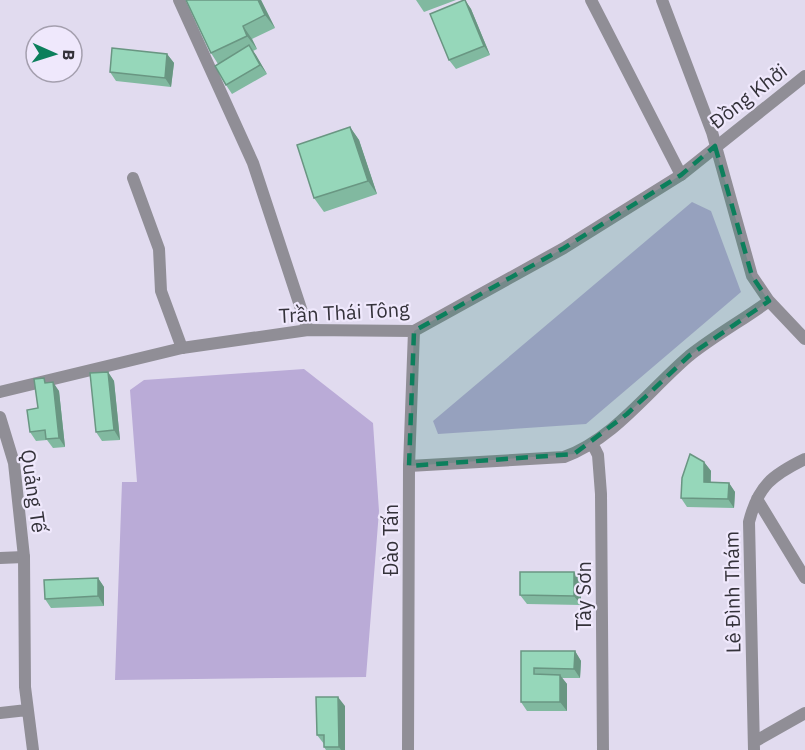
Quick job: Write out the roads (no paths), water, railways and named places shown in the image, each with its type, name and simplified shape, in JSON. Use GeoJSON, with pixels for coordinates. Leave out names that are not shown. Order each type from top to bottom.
{"type":"FeatureCollection","features":[{"type":"Feature","properties":{"kind":"street"},"geometry":{"type":"LineString","coordinates":[[179,0],[253,163],[308,330]]}},
{"type":"Feature","properties":{"kind":"street"},"geometry":{"type":"LineString","coordinates":[[591,0],[681,175]]}},
{"type":"Feature","properties":{"kind":"street"},"geometry":{"type":"LineString","coordinates":[[662,0],[715,146],[752,276],[769,301],[805,339]]}},
{"type":"Feature","properties":{"kind":"street","name":"Đồng Khởi"},"geometry":{"type":"LineString","coordinates":[[715,146],[805,76]]}},
{"type":"Feature","properties":{"kind":"street","name":"Trần Thái Tông"},"geometry":{"type":"LineString","coordinates":[[0,392],[182,348],[308,330],[414,331],[564,248],[681,175],[715,146]]}},
{"type":"Feature","properties":{"kind":"street"},"geometry":{"type":"LineString","coordinates":[[133,178],[159,249],[161,291],[182,348]]}},
{"type":"Feature","properties":{"kind":"street"},"geometry":{"type":"LineString","coordinates":[[409,466],[564,458],[592,443],[690,355],[769,301]]}},
{"type":"Feature","properties":{"kind":"street","name":"Đào Tấn"},"geometry":{"type":"LineString","coordinates":[[408,750],[409,466],[414,331]]}},
{"type":"Feature","properties":{"kind":"street","name":"Quảng Tế"},"geometry":{"type":"LineString","coordinates":[[0,417],[14,463],[24,557],[27,710],[33,750]]}},
{"type":"Feature","properties":{"kind":"street","name":"Tây Sơn"},"geometry":{"type":"LineString","coordinates":[[592,443],[598,455],[601,494],[603,750]]}},
{"type":"Feature","properties":{"kind":"street","name":"Lê Đình Thám"},"geometry":{"type":"LineString","coordinates":[[754,746],[749,522],[756,499],[765,483],[805,459]]}},
{"type":"Feature","properties":{"kind":"street"},"geometry":{"type":"LineString","coordinates":[[756,499],[805,578]]}},
{"type":"Feature","properties":{"kind":"street"},"geometry":{"type":"LineString","coordinates":[[0,558],[24,557]]}},
{"type":"Feature","properties":{"kind":"street"},"geometry":{"type":"LineString","coordinates":[[0,713],[27,710]]}},
{"type":"Feature","properties":{"kind":"street"},"geometry":{"type":"LineString","coordinates":[[754,746],[805,713]]}}]}
